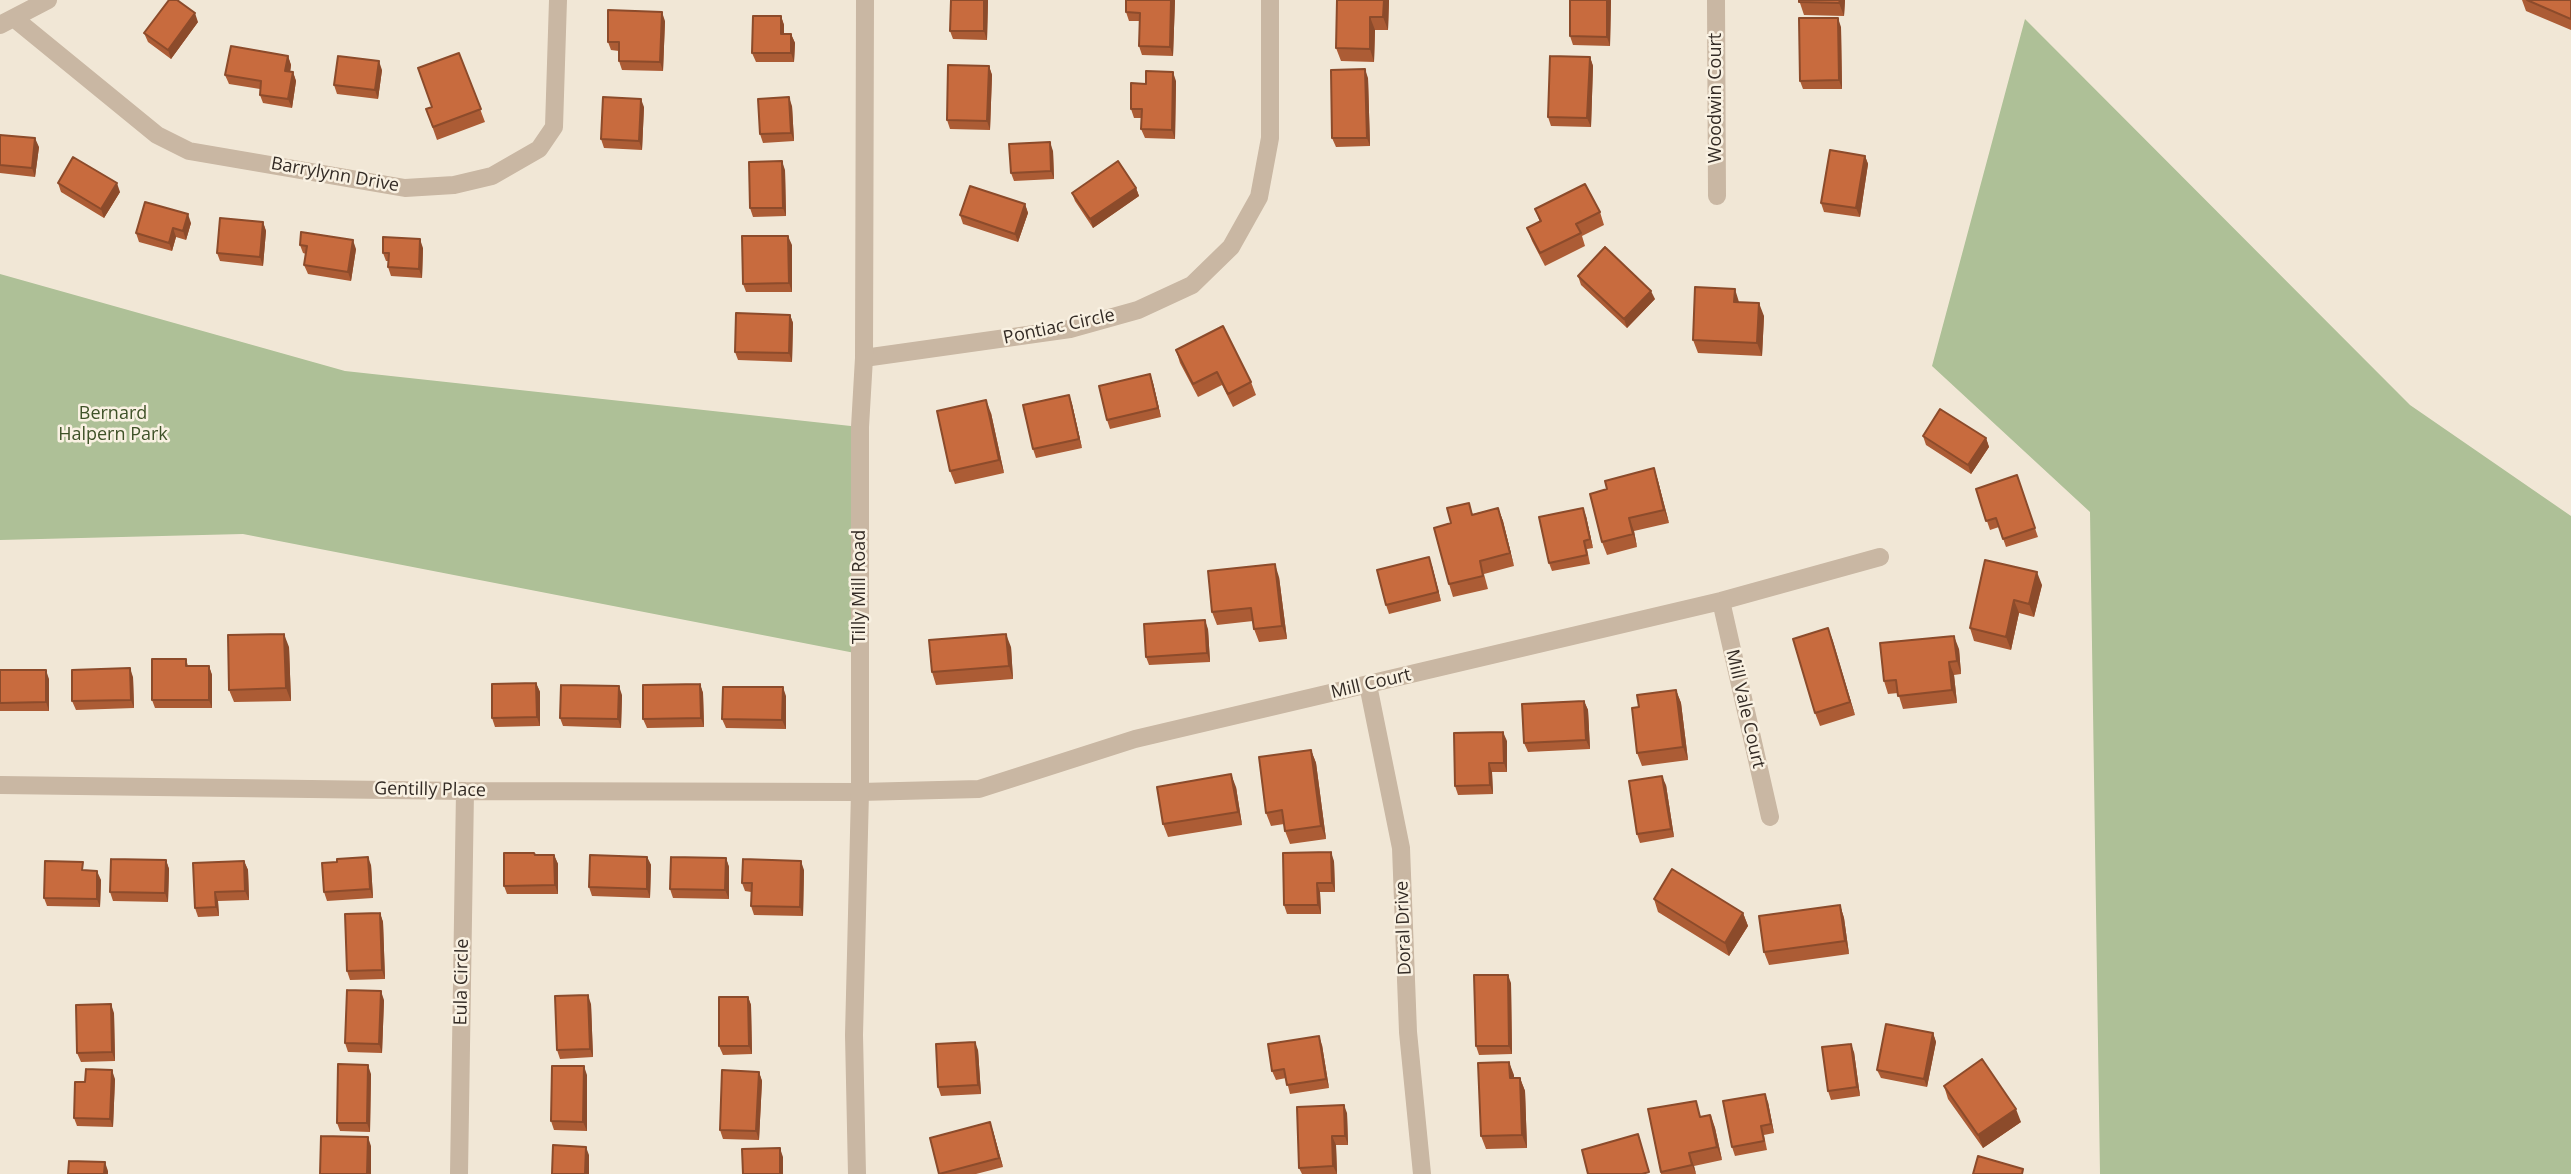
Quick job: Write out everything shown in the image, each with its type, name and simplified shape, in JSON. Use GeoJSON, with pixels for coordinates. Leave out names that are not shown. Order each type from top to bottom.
{"type":"FeatureCollection","features":[{"type":"Feature","properties":{"kind":"street"},"geometry":{"type":"LineString","coordinates":[[8,22],[48,0]]}},
{"type":"Feature","properties":{"kind":"street","name":"Barrylynn Drive"},"geometry":{"type":"LineString","coordinates":[[8,22],[157,135],[189,151],[405,188],[454,185],[492,176],[539,149],[554,127],[558,0]]}},
{"type":"Feature","properties":{"kind":"street","name":"Tilly Mill Road"},"geometry":{"type":"LineString","coordinates":[[857,1174],[854,1035],[860,792],[860,427],[864,358],[865,0]]}},
{"type":"Feature","properties":{"kind":"street","name":"Pontiac Circle"},"geometry":{"type":"LineString","coordinates":[[864,358],[1070,329],[1138,310],[1192,285],[1231,247],[1259,197],[1270,138],[1270,0]]}},
{"type":"Feature","properties":{"kind":"street","name":"Woodwin Court"},"geometry":{"type":"LineString","coordinates":[[1716,0],[1717,196]]}},
{"type":"Feature","properties":{"kind":"street","name":"Mill Court"},"geometry":{"type":"LineString","coordinates":[[860,792],[979,789],[1135,739],[1721,601],[1880,557]]}},
{"type":"Feature","properties":{"kind":"street","name":"Mill Vale Court"},"geometry":{"type":"LineString","coordinates":[[1721,601],[1770,817]]}},
{"type":"Feature","properties":{"kind":"street","name":"Doral Drive"},"geometry":{"type":"LineString","coordinates":[[1368,685],[1401,848],[1408,1032],[1422,1174]]}},
{"type":"Feature","properties":{"kind":"street","name":"Gentilly Place"},"geometry":{"type":"LineString","coordinates":[[0,785],[465,791],[860,792]]}},
{"type":"Feature","properties":{"kind":"street","name":"Eula Circle"},"geometry":{"type":"LineString","coordinates":[[459,1174],[465,791]]}},
{"type":"Feature","properties":{"kind":"green space"},"geometry":{"type":"Polygon","coordinates":[[[2025,19],[2410,405],[2571,516],[2571,1174],[2100,1174],[2090,512],[1932,366],[2025,19]]]}},
{"type":"Feature","properties":{"kind":"green space","name":"Bernard Halpern Park"},"geometry":{"type":"Polygon","coordinates":[[[0,274],[345,371],[860,427],[860,654],[243,534],[0,540],[0,274]]]}},
{"type":"Feature","properties":{"kind":"building"},"geometry":{"type":"Polygon","coordinates":[[[169,0],[177,0],[195,13],[168,50],[144,33],[169,0]]]}},
{"type":"Feature","properties":{"kind":"building"},"geometry":{"type":"Polygon","coordinates":[[[951,0],[984,0],[984,31],[950,31],[951,0]]]}},
{"type":"Feature","properties":{"kind":"building"},"geometry":{"type":"Polygon","coordinates":[[[1126,0],[1171,0],[1170,47],[1139,46],[1140,13],[1126,12],[1126,0]]]}},
{"type":"Feature","properties":{"kind":"building"},"geometry":{"type":"Polygon","coordinates":[[[1337,0],[1384,0],[1383,17],[1370,17],[1370,49],[1336,48],[1337,0]]]}},
{"type":"Feature","properties":{"kind":"building"},"geometry":{"type":"Polygon","coordinates":[[[1570,0],[1607,0],[1607,37],[1570,36],[1570,0]]]}},
{"type":"Feature","properties":{"kind":"building"},"geometry":{"type":"Polygon","coordinates":[[[1799,0],[1840,0],[1839,3],[1799,0]]]}},
{"type":"Feature","properties":{"kind":"building"},"geometry":{"type":"Polygon","coordinates":[[[2527,0],[2571,0],[2571,19],[2527,0]]]}},
{"type":"Feature","properties":{"kind":"building"},"geometry":{"type":"Polygon","coordinates":[[[608,10],[662,12],[660,62],[619,61],[619,42],[608,42],[608,10]]]}},
{"type":"Feature","properties":{"kind":"building"},"geometry":{"type":"Polygon","coordinates":[[[753,16],[781,16],[781,34],[791,34],[791,53],[752,53],[753,16]]]}},
{"type":"Feature","properties":{"kind":"building"},"geometry":{"type":"Polygon","coordinates":[[[1799,18],[1838,18],[1839,80],[1800,81],[1799,18]]]}},
{"type":"Feature","properties":{"kind":"building"},"geometry":{"type":"Polygon","coordinates":[[[231,46],[288,56],[285,71],[293,72],[288,99],[260,95],[261,81],[225,75],[231,46]]]}},
{"type":"Feature","properties":{"kind":"building"},"geometry":{"type":"Polygon","coordinates":[[[459,53],[481,109],[433,127],[426,109],[432,107],[418,68],[459,53]]]}},
{"type":"Feature","properties":{"kind":"building"},"geometry":{"type":"Polygon","coordinates":[[[338,56],[379,61],[375,90],[334,85],[338,56]]]}},
{"type":"Feature","properties":{"kind":"building"},"geometry":{"type":"Polygon","coordinates":[[[1550,56],[1590,57],[1587,118],[1548,117],[1550,56]]]}},
{"type":"Feature","properties":{"kind":"building"},"geometry":{"type":"Polygon","coordinates":[[[948,65],[989,66],[987,121],[947,120],[948,65]]]}},
{"type":"Feature","properties":{"kind":"building"},"geometry":{"type":"Polygon","coordinates":[[[1365,69],[1367,138],[1332,138],[1331,70],[1365,69]]]}},
{"type":"Feature","properties":{"kind":"building"},"geometry":{"type":"Polygon","coordinates":[[[1146,71],[1173,72],[1172,130],[1141,129],[1142,109],[1131,109],[1131,83],[1146,84],[1146,71]]]}},
{"type":"Feature","properties":{"kind":"building"},"geometry":{"type":"Polygon","coordinates":[[[603,97],[641,99],[639,141],[601,139],[603,97]]]}},
{"type":"Feature","properties":{"kind":"building"},"geometry":{"type":"Polygon","coordinates":[[[789,97],[791,133],[760,134],[758,99],[789,97]]]}},
{"type":"Feature","properties":{"kind":"building"},"geometry":{"type":"Polygon","coordinates":[[[0,135],[35,138],[32,168],[0,165],[0,135]]]}},
{"type":"Feature","properties":{"kind":"building"},"geometry":{"type":"Polygon","coordinates":[[[1050,142],[1051,171],[1011,173],[1009,144],[1050,142]]]}},
{"type":"Feature","properties":{"kind":"building"},"geometry":{"type":"Polygon","coordinates":[[[1830,150],[1865,156],[1856,208],[1821,203],[1830,150]]]}},
{"type":"Feature","properties":{"kind":"building"},"geometry":{"type":"Polygon","coordinates":[[[73,157],[117,183],[101,209],[58,183],[73,157]]]}},
{"type":"Feature","properties":{"kind":"building"},"geometry":{"type":"Polygon","coordinates":[[[782,161],[783,208],[750,208],[749,162],[782,161]]]}},
{"type":"Feature","properties":{"kind":"building"},"geometry":{"type":"Polygon","coordinates":[[[1118,161],[1136,188],[1090,219],[1072,193],[1118,161]]]}},
{"type":"Feature","properties":{"kind":"building"},"geometry":{"type":"Polygon","coordinates":[[[1585,184],[1600,212],[1576,224],[1581,233],[1540,253],[1527,228],[1541,221],[1535,209],[1585,184]]]}},
{"type":"Feature","properties":{"kind":"building"},"geometry":{"type":"Polygon","coordinates":[[[970,186],[1025,204],[1015,234],[960,215],[970,186]]]}},
{"type":"Feature","properties":{"kind":"building"},"geometry":{"type":"Polygon","coordinates":[[[145,202],[188,214],[183,231],[173,228],[169,243],[136,233],[145,202]]]}},
{"type":"Feature","properties":{"kind":"building"},"geometry":{"type":"Polygon","coordinates":[[[220,218],[263,222],[260,257],[217,253],[220,218]]]}},
{"type":"Feature","properties":{"kind":"building"},"geometry":{"type":"Polygon","coordinates":[[[301,232],[353,240],[348,272],[304,265],[307,246],[300,245],[301,232]]]}},
{"type":"Feature","properties":{"kind":"building"},"geometry":{"type":"Polygon","coordinates":[[[742,236],[788,236],[789,283],[743,284],[742,236]]]}},
{"type":"Feature","properties":{"kind":"building"},"geometry":{"type":"Polygon","coordinates":[[[383,237],[420,239],[419,269],[388,267],[389,253],[383,253],[383,237]]]}},
{"type":"Feature","properties":{"kind":"building"},"geometry":{"type":"Polygon","coordinates":[[[1605,247],[1651,291],[1624,319],[1578,276],[1605,247]]]}},
{"type":"Feature","properties":{"kind":"building"},"geometry":{"type":"Polygon","coordinates":[[[1695,287],[1735,289],[1734,302],[1759,303],[1757,343],[1693,340],[1695,287]]]}},
{"type":"Feature","properties":{"kind":"building"},"geometry":{"type":"Polygon","coordinates":[[[736,313],[790,315],[789,353],[735,352],[736,313]]]}},
{"type":"Feature","properties":{"kind":"building"},"geometry":{"type":"Polygon","coordinates":[[[1223,326],[1251,382],[1228,394],[1217,372],[1193,384],[1176,350],[1223,326]]]}},
{"type":"Feature","properties":{"kind":"building"},"geometry":{"type":"Polygon","coordinates":[[[1150,374],[1158,408],[1107,420],[1099,386],[1150,374]]]}},
{"type":"Feature","properties":{"kind":"building"},"geometry":{"type":"Polygon","coordinates":[[[1069,395],[1079,439],[1033,449],[1023,405],[1069,395]]]}},
{"type":"Feature","properties":{"kind":"building"},"geometry":{"type":"Polygon","coordinates":[[[986,400],[999,460],[950,471],[937,411],[986,400]]]}},
{"type":"Feature","properties":{"kind":"building"},"geometry":{"type":"Polygon","coordinates":[[[1940,409],[1986,438],[1968,465],[1923,436],[1940,409]]]}},
{"type":"Feature","properties":{"kind":"building"},"geometry":{"type":"Polygon","coordinates":[[[1654,468],[1664,510],[1629,518],[1633,534],[1602,542],[1590,494],[1607,489],[1605,481],[1654,468]]]}},
{"type":"Feature","properties":{"kind":"building"},"geometry":{"type":"Polygon","coordinates":[[[2017,475],[2035,528],[2003,539],[1996,518],[1986,521],[1976,489],[2017,475]]]}},
{"type":"Feature","properties":{"kind":"building"},"geometry":{"type":"Polygon","coordinates":[[[1469,503],[1472,515],[1498,508],[1510,553],[1480,561],[1483,576],[1449,584],[1434,528],[1451,523],[1447,508],[1469,503]]]}},
{"type":"Feature","properties":{"kind":"building"},"geometry":{"type":"Polygon","coordinates":[[[1583,508],[1590,539],[1584,541],[1587,555],[1549,563],[1539,517],[1583,508]]]}},
{"type":"Feature","properties":{"kind":"building"},"geometry":{"type":"Polygon","coordinates":[[[1429,557],[1438,592],[1386,605],[1377,570],[1429,557]]]}},
{"type":"Feature","properties":{"kind":"building"},"geometry":{"type":"Polygon","coordinates":[[[1985,560],[2037,572],[2029,604],[2014,600],[2006,637],[1970,628],[1985,560]]]}},
{"type":"Feature","properties":{"kind":"building"},"geometry":{"type":"Polygon","coordinates":[[[1275,564],[1282,626],[1254,629],[1251,608],[1212,612],[1208,571],[1275,564]]]}},
{"type":"Feature","properties":{"kind":"building"},"geometry":{"type":"Polygon","coordinates":[[[1205,620],[1207,653],[1146,657],[1144,624],[1205,620]]]}},
{"type":"Feature","properties":{"kind":"building"},"geometry":{"type":"Polygon","coordinates":[[[1828,628],[1850,702],[1815,713],[1793,639],[1828,628]]]}},
{"type":"Feature","properties":{"kind":"building"},"geometry":{"type":"Polygon","coordinates":[[[284,634],[286,688],[229,690],[228,635],[284,634]]]}},
{"type":"Feature","properties":{"kind":"building"},"geometry":{"type":"Polygon","coordinates":[[[1006,634],[1009,666],[932,672],[929,640],[1006,634]]]}},
{"type":"Feature","properties":{"kind":"building"},"geometry":{"type":"Polygon","coordinates":[[[1954,636],[1957,661],[1949,662],[1952,690],[1898,696],[1896,680],[1884,681],[1880,643],[1954,636]]]}},
{"type":"Feature","properties":{"kind":"building"},"geometry":{"type":"Polygon","coordinates":[[[152,659],[186,659],[186,666],[209,666],[209,700],[152,700],[152,659]]]}},
{"type":"Feature","properties":{"kind":"building"},"geometry":{"type":"Polygon","coordinates":[[[130,668],[131,700],[72,701],[72,670],[130,668]]]}},
{"type":"Feature","properties":{"kind":"building"},"geometry":{"type":"Polygon","coordinates":[[[0,670],[46,670],[46,702],[0,703],[0,670]]]}},
{"type":"Feature","properties":{"kind":"building"},"geometry":{"type":"Polygon","coordinates":[[[536,683],[537,717],[492,718],[492,684],[536,683]]]}},
{"type":"Feature","properties":{"kind":"building"},"geometry":{"type":"Polygon","coordinates":[[[700,684],[701,718],[643,719],[643,685],[700,684]]]}},
{"type":"Feature","properties":{"kind":"building"},"geometry":{"type":"Polygon","coordinates":[[[561,685],[619,686],[618,719],[560,718],[561,685]]]}},
{"type":"Feature","properties":{"kind":"building"},"geometry":{"type":"Polygon","coordinates":[[[723,687],[783,687],[782,720],[722,719],[723,687]]]}},
{"type":"Feature","properties":{"kind":"building"},"geometry":{"type":"Polygon","coordinates":[[[1676,690],[1683,747],[1637,753],[1632,708],[1639,707],[1637,695],[1676,690]]]}},
{"type":"Feature","properties":{"kind":"building"},"geometry":{"type":"Polygon","coordinates":[[[1584,701],[1586,740],[1524,743],[1522,704],[1584,701]]]}},
{"type":"Feature","properties":{"kind":"building"},"geometry":{"type":"Polygon","coordinates":[[[1503,732],[1504,763],[1489,763],[1490,785],[1455,786],[1454,733],[1503,732]]]}},
{"type":"Feature","properties":{"kind":"building"},"geometry":{"type":"Polygon","coordinates":[[[1311,750],[1321,826],[1285,831],[1282,810],[1266,813],[1259,757],[1311,750]]]}},
{"type":"Feature","properties":{"kind":"building"},"geometry":{"type":"Polygon","coordinates":[[[1231,774],[1238,812],[1163,824],[1157,787],[1231,774]]]}},
{"type":"Feature","properties":{"kind":"building"},"geometry":{"type":"Polygon","coordinates":[[[1662,776],[1671,829],[1637,834],[1629,781],[1662,776]]]}},
{"type":"Feature","properties":{"kind":"building"},"geometry":{"type":"Polygon","coordinates":[[[1331,852],[1332,883],[1317,883],[1318,905],[1284,905],[1283,853],[1331,852]]]}},
{"type":"Feature","properties":{"kind":"building"},"geometry":{"type":"Polygon","coordinates":[[[504,853],[554,855],[555,885],[504,886],[504,853]]]}},
{"type":"Feature","properties":{"kind":"building"},"geometry":{"type":"Polygon","coordinates":[[[590,855],[647,857],[647,889],[589,887],[590,855]]]}},
{"type":"Feature","properties":{"kind":"building"},"geometry":{"type":"Polygon","coordinates":[[[368,857],[370,889],[324,892],[322,863],[368,857]]]}},
{"type":"Feature","properties":{"kind":"building"},"geometry":{"type":"Polygon","coordinates":[[[671,857],[726,858],[725,890],[670,889],[671,857]]]}},
{"type":"Feature","properties":{"kind":"building"},"geometry":{"type":"Polygon","coordinates":[[[111,859],[166,860],[165,893],[110,892],[111,859]]]}},
{"type":"Feature","properties":{"kind":"building"},"geometry":{"type":"Polygon","coordinates":[[[743,859],[801,861],[800,907],[751,906],[752,883],[742,883],[743,859]]]}},
{"type":"Feature","properties":{"kind":"building"},"geometry":{"type":"Polygon","coordinates":[[[45,861],[83,862],[82,870],[97,871],[97,899],[44,898],[45,861]]]}},
{"type":"Feature","properties":{"kind":"building"},"geometry":{"type":"Polygon","coordinates":[[[244,861],[245,891],[215,892],[216,907],[195,908],[193,863],[244,861]]]}},
{"type":"Feature","properties":{"kind":"building"},"geometry":{"type":"Polygon","coordinates":[[[1672,869],[1743,913],[1725,943],[1654,899],[1672,869]]]}},
{"type":"Feature","properties":{"kind":"building"},"geometry":{"type":"Polygon","coordinates":[[[1840,905],[1845,941],[1764,952],[1759,916],[1840,905]]]}},
{"type":"Feature","properties":{"kind":"building"},"geometry":{"type":"Polygon","coordinates":[[[380,913],[382,970],[347,971],[345,914],[380,913]]]}},
{"type":"Feature","properties":{"kind":"building"},"geometry":{"type":"Polygon","coordinates":[[[1474,975],[1508,975],[1509,1046],[1476,1046],[1474,975]]]}},
{"type":"Feature","properties":{"kind":"building"},"geometry":{"type":"Polygon","coordinates":[[[347,990],[381,991],[379,1044],[345,1043],[347,990]]]}},
{"type":"Feature","properties":{"kind":"building"},"geometry":{"type":"Polygon","coordinates":[[[588,995],[590,1049],[557,1050],[555,996],[588,995]]]}},
{"type":"Feature","properties":{"kind":"building"},"geometry":{"type":"Polygon","coordinates":[[[719,997],[748,997],[749,1046],[719,1046],[719,997]]]}},
{"type":"Feature","properties":{"kind":"building"},"geometry":{"type":"Polygon","coordinates":[[[111,1004],[112,1052],[77,1053],[76,1005],[111,1004]]]}},
{"type":"Feature","properties":{"kind":"building"},"geometry":{"type":"Polygon","coordinates":[[[1886,1024],[1933,1033],[1924,1079],[1877,1070],[1886,1024]]]}},
{"type":"Feature","properties":{"kind":"building"},"geometry":{"type":"Polygon","coordinates":[[[1319,1036],[1326,1079],[1287,1085],[1284,1069],[1272,1071],[1268,1044],[1319,1036]]]}},
{"type":"Feature","properties":{"kind":"building"},"geometry":{"type":"Polygon","coordinates":[[[975,1042],[978,1085],[938,1087],[936,1044],[975,1042]]]}},
{"type":"Feature","properties":{"kind":"building"},"geometry":{"type":"Polygon","coordinates":[[[1851,1044],[1857,1087],[1828,1091],[1822,1047],[1851,1044]]]}},
{"type":"Feature","properties":{"kind":"building"},"geometry":{"type":"Polygon","coordinates":[[[1982,1059],[2016,1109],[1978,1135],[1944,1086],[1982,1059]]]}},
{"type":"Feature","properties":{"kind":"building"},"geometry":{"type":"Polygon","coordinates":[[[1509,1062],[1510,1078],[1520,1078],[1522,1135],[1481,1136],[1478,1063],[1509,1062]]]}},
{"type":"Feature","properties":{"kind":"building"},"geometry":{"type":"Polygon","coordinates":[[[338,1064],[368,1065],[367,1123],[337,1123],[338,1064]]]}},
{"type":"Feature","properties":{"kind":"building"},"geometry":{"type":"Polygon","coordinates":[[[552,1066],[584,1066],[583,1122],[551,1121],[552,1066]]]}},
{"type":"Feature","properties":{"kind":"building"},"geometry":{"type":"Polygon","coordinates":[[[86,1069],[112,1070],[110,1119],[74,1118],[75,1082],[85,1082],[86,1069]]]}},
{"type":"Feature","properties":{"kind":"building"},"geometry":{"type":"Polygon","coordinates":[[[722,1070],[759,1072],[756,1131],[720,1130],[722,1070]]]}},
{"type":"Feature","properties":{"kind":"building"},"geometry":{"type":"Polygon","coordinates":[[[1765,1094],[1771,1124],[1761,1126],[1764,1141],[1732,1147],[1723,1101],[1765,1094]]]}},
{"type":"Feature","properties":{"kind":"building"},"geometry":{"type":"Polygon","coordinates":[[[1696,1101],[1700,1117],[1710,1115],[1717,1147],[1689,1153],[1692,1165],[1661,1172],[1648,1109],[1696,1101]]]}},
{"type":"Feature","properties":{"kind":"building"},"geometry":{"type":"Polygon","coordinates":[[[1344,1105],[1345,1136],[1332,1136],[1333,1166],[1299,1168],[1297,1107],[1344,1105]]]}},
{"type":"Feature","properties":{"kind":"building"},"geometry":{"type":"Polygon","coordinates":[[[990,1122],[999,1158],[939,1174],[930,1138],[990,1122]]]}},
{"type":"Feature","properties":{"kind":"building"},"geometry":{"type":"Polygon","coordinates":[[[1638,1134],[1649,1172],[1588,1174],[1582,1150],[1638,1134]]]}},
{"type":"Feature","properties":{"kind":"building"},"geometry":{"type":"Polygon","coordinates":[[[321,1136],[368,1137],[367,1174],[320,1174],[321,1136]]]}},
{"type":"Feature","properties":{"kind":"building"},"geometry":{"type":"Polygon","coordinates":[[[553,1145],[586,1147],[585,1174],[552,1174],[553,1145]]]}},
{"type":"Feature","properties":{"kind":"building"},"geometry":{"type":"Polygon","coordinates":[[[780,1148],[780,1174],[743,1174],[742,1149],[780,1148]]]}},
{"type":"Feature","properties":{"kind":"building"},"geometry":{"type":"Polygon","coordinates":[[[1978,1156],[2023,1169],[2022,1174],[1973,1174],[1978,1156]]]}},
{"type":"Feature","properties":{"kind":"building"},"geometry":{"type":"Polygon","coordinates":[[[69,1161],[105,1162],[104,1174],[68,1174],[69,1161]]]}}]}
